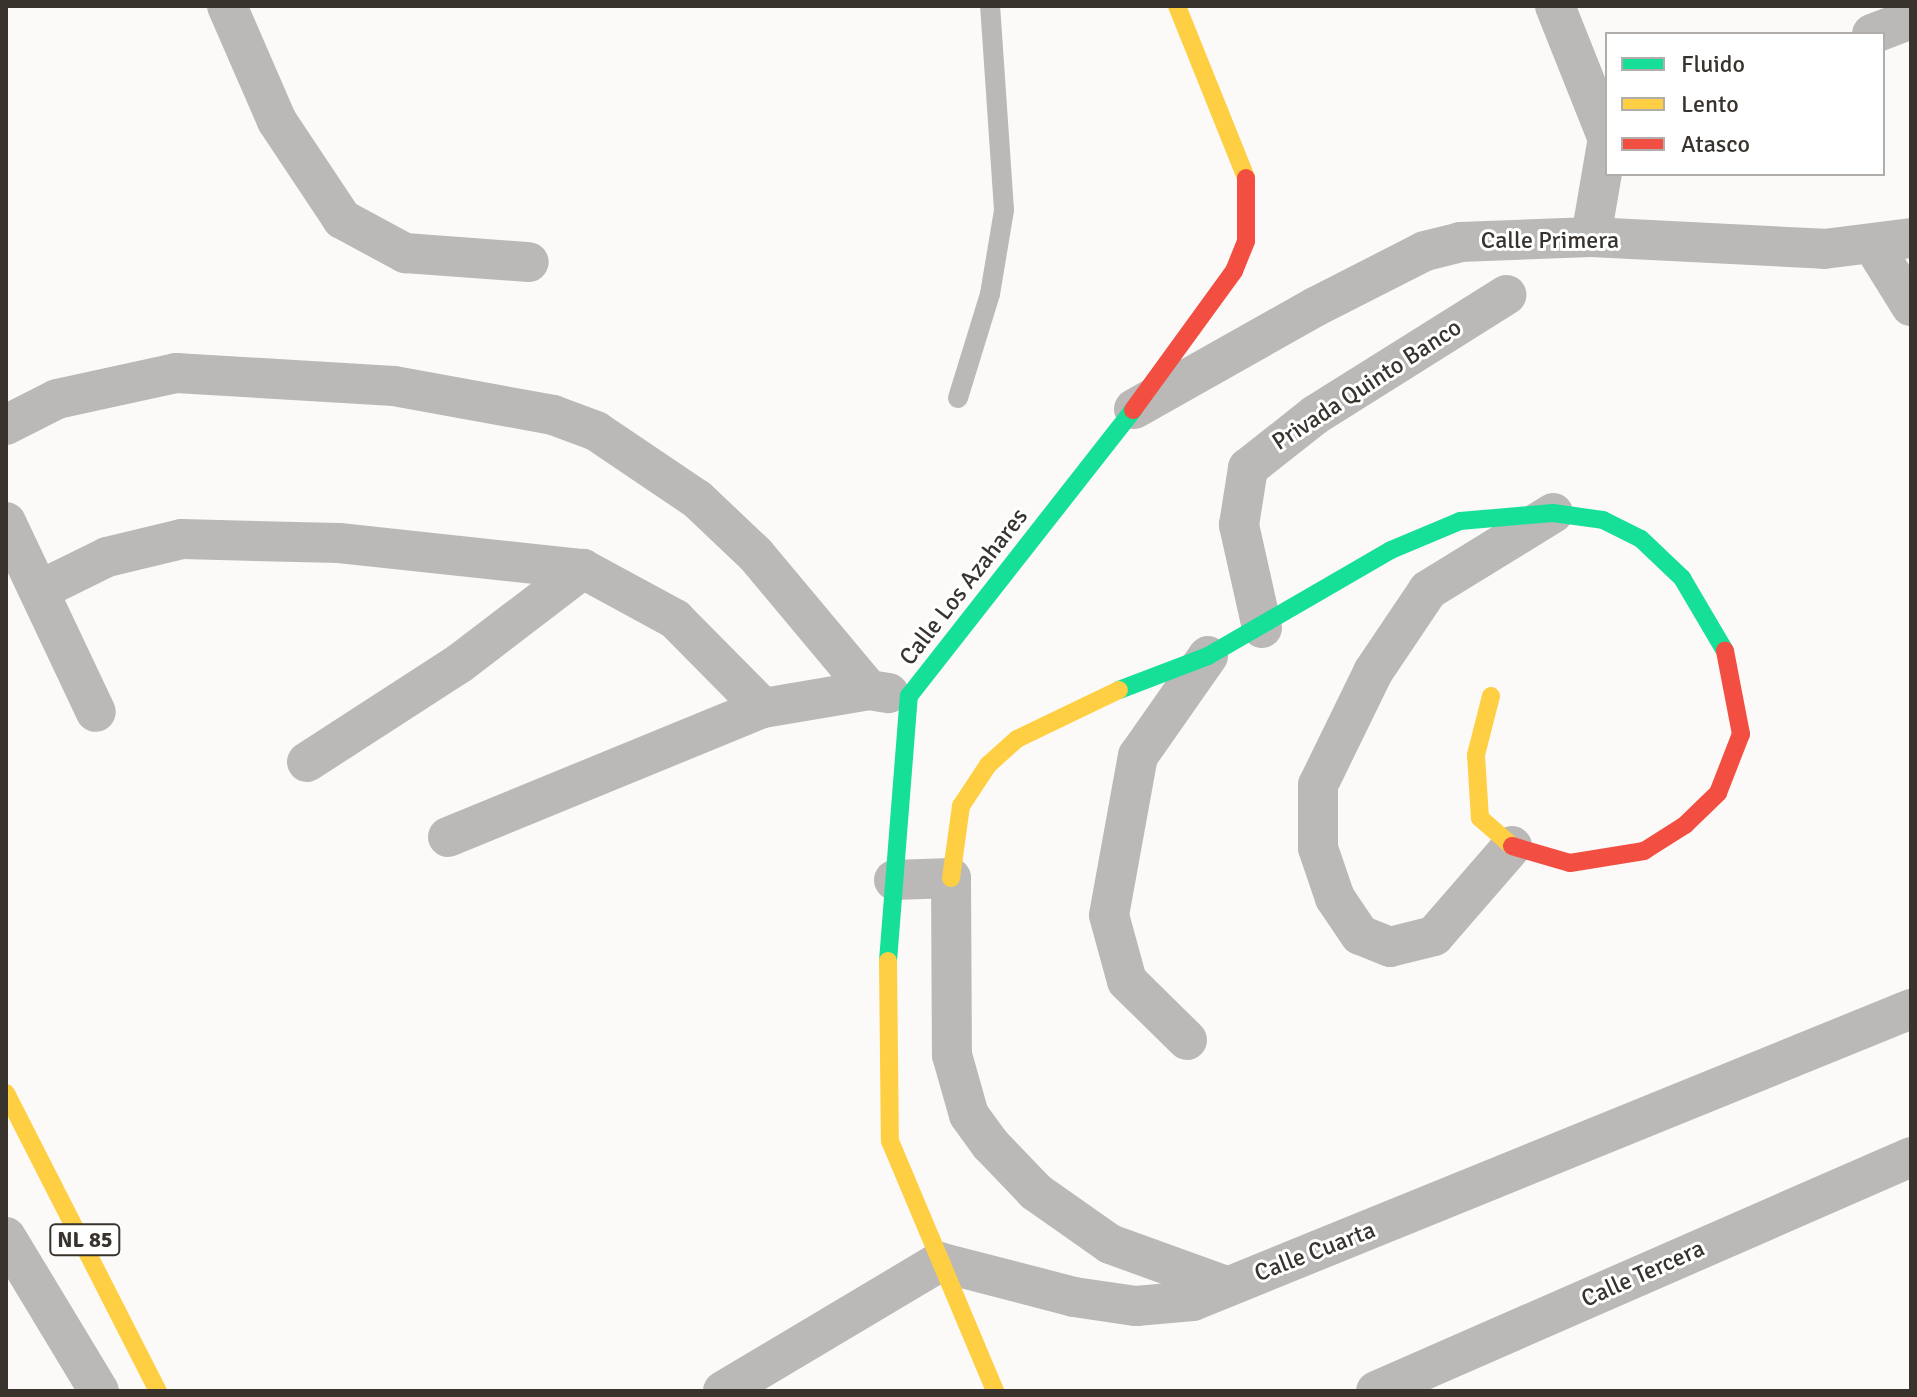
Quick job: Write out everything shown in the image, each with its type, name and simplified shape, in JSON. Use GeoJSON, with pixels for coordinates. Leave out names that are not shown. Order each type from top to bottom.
{"type":"FeatureCollection","features":[{"type":"Feature","properties":{"kind":"street"},"geometry":{"type":"LineString","coordinates":[[227,6],[277,121],[342,219],[405,253],[529,262]]}},
{"type":"Feature","properties":{"kind":"street","name":"Calle Los Azahares"},"geometry":{"type":"LineString","coordinates":[[995,1391],[890,1141],[883,1045],[909,696],[1134,409],[1234,271],[1251,214],[1242,162],[1177,6]]}},
{"type":"Feature","properties":{"kind":"street"},"geometry":{"type":"LineString","coordinates":[[1555,6],[1605,135]]}},
{"type":"Feature","properties":{"kind":"street"},"geometry":{"type":"LineString","coordinates":[[1877,32],[1911,19]]}},
{"type":"Feature","properties":{"kind":"street"},"geometry":{"type":"LineString","coordinates":[[1591,237],[1605,152]]}},
{"type":"Feature","properties":{"kind":"street","name":"Calle Primera"},"geometry":{"type":"LineString","coordinates":[[1134,409],[1425,251],[1503,237],[1591,237],[1749,249],[1892,242]]}},
{"type":"Feature","properties":{"kind":"street"},"geometry":{"type":"LineString","coordinates":[[1892,242],[1911,306]]}},
{"type":"Feature","properties":{"kind":"street","name":"Privada Quinto Banco"},"geometry":{"type":"LineString","coordinates":[[1262,628],[1239,525],[1248,468],[1315,415],[1506,295]]}},
{"type":"Feature","properties":{"kind":"street"},"geometry":{"type":"LineString","coordinates":[[6,425],[57,399],[176,373],[394,386],[553,415],[596,431],[697,499],[756,555],[869,690]]}},
{"type":"Feature","properties":{"kind":"street"},"geometry":{"type":"LineString","coordinates":[[1512,846],[1434,936],[1390,947],[1360,935],[1335,898],[1318,848],[1316,800],[1406,616],[1458,567],[1553,513]]}},
{"type":"Feature","properties":{"kind":"street"},"geometry":{"type":"LineString","coordinates":[[1226,1286],[1110,1244],[1019,1177],[969,1115],[952,1055],[951,878],[961,806],[1007,748],[1094,699],[1208,656],[1262,628],[1391,550],[1460,521],[1553,513],[1603,520],[1641,539],[1682,578],[1724,648],[1741,734],[1718,793],[1644,851],[1570,863],[1512,846],[1490,830],[1474,804],[1476,755],[1491,696]]}},
{"type":"Feature","properties":{"kind":"street"},"geometry":{"type":"LineString","coordinates":[[6,522],[96,712]]}},
{"type":"Feature","properties":{"kind":"street"},"geometry":{"type":"LineString","coordinates":[[40,590],[118,553],[182,539],[339,543],[583,569],[675,619],[763,708]]}},
{"type":"Feature","properties":{"kind":"street"},"geometry":{"type":"LineString","coordinates":[[307,762],[460,663],[583,569]]}},
{"type":"Feature","properties":{"kind":"street"},"geometry":{"type":"LineString","coordinates":[[1187,1040],[1127,981],[1109,915],[1138,756],[1208,656]]}},
{"type":"Feature","properties":{"kind":"street"},"geometry":{"type":"LineString","coordinates":[[448,837],[763,708],[869,690],[909,696]]}},
{"type":"Feature","properties":{"kind":"street"},"geometry":{"type":"LineString","coordinates":[[894,880],[951,878]]}},
{"type":"Feature","properties":{"kind":"street","name":"Calle Cuarta"},"geometry":{"type":"LineString","coordinates":[[939,1262],[1136,1306],[1193,1301],[1911,1009]]}},
{"type":"Feature","properties":{"kind":"street","name":"NL 85"},"geometry":{"type":"LineString","coordinates":[[6,1093],[158,1391]]}},
{"type":"Feature","properties":{"kind":"street","name":"Calle Tercera"},"geometry":{"type":"LineString","coordinates":[[1376,1391],[1911,1157]]}},
{"type":"Feature","properties":{"kind":"street"},"geometry":{"type":"LineString","coordinates":[[6,1237],[99,1391]]}},
{"type":"Feature","properties":{"kind":"street"},"geometry":{"type":"LineString","coordinates":[[723,1391],[939,1262]]}},
{"type":"Feature","properties":{"kind":"lane"},"geometry":{"type":"LineString","coordinates":[[958,398],[990,294],[1004,210],[990,6]]}},
{"type":"Feature","properties":{"kind":"traffic: fast"},"geometry":{"type":"LineString","coordinates":[[888,961],[909,696],[1133,410]]}},
{"type":"Feature","properties":{"kind":"traffic: fast"},"geometry":{"type":"LineString","coordinates":[[1119,690],[1208,656],[1391,550],[1460,521],[1553,513],[1603,520],[1641,539],[1682,578],[1725,651]]}},
{"type":"Feature","properties":{"kind":"traffic: slow"},"geometry":{"type":"LineString","coordinates":[[1177,6],[1246,178]]}},
{"type":"Feature","properties":{"kind":"traffic: slow"},"geometry":{"type":"LineString","coordinates":[[951,878],[961,806],[988,765],[1017,739],[1119,690]]}},
{"type":"Feature","properties":{"kind":"traffic: slow"},"geometry":{"type":"LineString","coordinates":[[1491,696],[1476,755],[1480,818],[1512,846]]}},
{"type":"Feature","properties":{"kind":"traffic: slow"},"geometry":{"type":"LineString","coordinates":[[888,961],[890,1141],[995,1391]]}},
{"type":"Feature","properties":{"kind":"traffic: slow"},"geometry":{"type":"LineString","coordinates":[[6,1093],[158,1391]]}},
{"type":"Feature","properties":{"kind":"traffic: jam"},"geometry":{"type":"LineString","coordinates":[[1133,410],[1234,271],[1246,241],[1246,178]]}},
{"type":"Feature","properties":{"kind":"traffic: jam"},"geometry":{"type":"LineString","coordinates":[[1512,846],[1570,863],[1644,851],[1685,825],[1718,793],[1741,734],[1725,651]]}}]}
